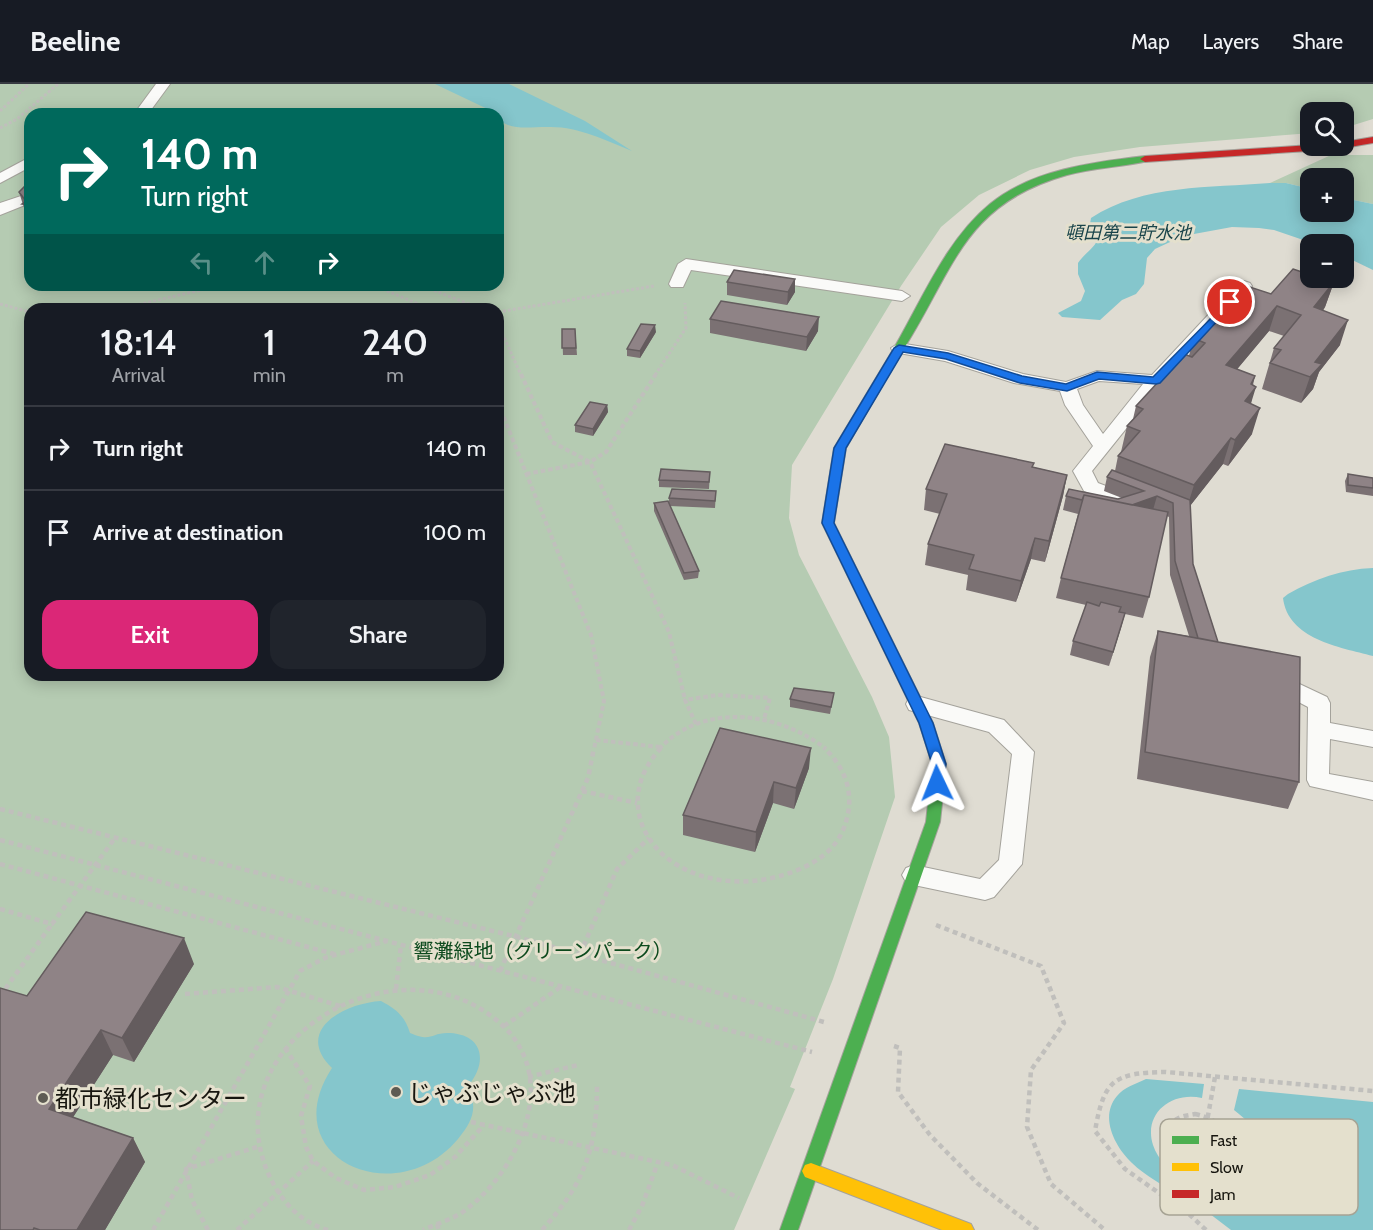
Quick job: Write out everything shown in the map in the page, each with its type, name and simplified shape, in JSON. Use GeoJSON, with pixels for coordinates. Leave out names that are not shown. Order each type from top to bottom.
{"type":"FeatureCollection","features":[{"type":"Feature","properties":{"kind":"street"},"geometry":{"type":"LineString","coordinates":[[1354,143],[1373,140]]}},
{"type":"Feature","properties":{"kind":"street"},"geometry":{"type":"LineString","coordinates":[[789,1230],[812,1171],[933,822],[939,764],[917,704],[828,523],[840,448],[968,232],[996,203],[1035,184],[1078,170],[1128,162],[1300,149]]}},
{"type":"Feature","properties":{"kind":"street"},"geometry":{"type":"LineString","coordinates":[[812,1171],[965,1230]]}},
{"type":"Feature","properties":{"kind":"lane"},"geometry":{"type":"LineString","coordinates":[[145,108],[163,84]]}},
{"type":"Feature","properties":{"kind":"lane"},"geometry":{"type":"LineString","coordinates":[[0,179],[24,165]]}},
{"type":"Feature","properties":{"kind":"lane"},"geometry":{"type":"LineString","coordinates":[[0,208],[2,211],[24,199]]}},
{"type":"Feature","properties":{"kind":"lane"},"geometry":{"type":"LineString","coordinates":[[677,285],[686,264],[902,296]]}},
{"type":"Feature","properties":{"kind":"lane"},"geometry":{"type":"LineString","coordinates":[[1168,516],[1092,487],[1082,471],[1156,381],[1244,286]]}},
{"type":"Feature","properties":{"kind":"lane"},"geometry":{"type":"LineString","coordinates":[[899,348],[948,356],[1020,379],[1067,387],[1097,376],[1156,381]]}},
{"type":"Feature","properties":{"kind":"lane"},"geometry":{"type":"LineString","coordinates":[[1067,387],[1074,405],[1102,446]]}},
{"type":"Feature","properties":{"kind":"lane"},"geometry":{"type":"LineString","coordinates":[[1260,673],[1319,703],[1318,780],[1373,791]]}},
{"type":"Feature","properties":{"kind":"lane"},"geometry":{"type":"LineString","coordinates":[[914,875],[985,890],[1010,864],[1023,752],[996,726],[917,704]]}},
{"type":"Feature","properties":{"kind":"lane"},"geometry":{"type":"LineString","coordinates":[[1319,729],[1373,739]]}},
{"type":"Feature","properties":{"kind":"path"},"geometry":{"type":"LineString","coordinates":[[0,111],[29,84]]}},
{"type":"Feature","properties":{"kind":"path"},"geometry":{"type":"LineString","coordinates":[[30,108],[58,84]]}},
{"type":"Feature","properties":{"kind":"path"},"geometry":{"type":"LineString","coordinates":[[0,128],[24,113]]}},
{"type":"Feature","properties":{"kind":"path"},"geometry":{"type":"LineString","coordinates":[[504,311],[634,289],[677,285],[686,304],[686,328],[606,452],[590,462],[526,474]]}},
{"type":"Feature","properties":{"kind":"path"},"geometry":{"type":"LineString","coordinates":[[144,303],[197,291]]}},
{"type":"Feature","properties":{"kind":"path"},"geometry":{"type":"LineString","coordinates":[[387,291],[416,303]]}},
{"type":"Feature","properties":{"kind":"path"},"geometry":{"type":"LineString","coordinates":[[436,291],[466,303]]}},
{"type":"Feature","properties":{"kind":"path"},"geometry":{"type":"LineString","coordinates":[[0,304],[24,310]]}},
{"type":"Feature","properties":{"kind":"path"},"geometry":{"type":"LineString","coordinates":[[504,337],[552,442],[590,462],[669,632],[685,700],[696,724]]}},
{"type":"Feature","properties":{"kind":"path"},"geometry":{"type":"LineString","coordinates":[[501,971],[582,791],[604,701],[591,635],[504,418]]}},
{"type":"Feature","properties":{"kind":"path"},"geometry":{"type":"LineString","coordinates":[[685,700],[717,695],[770,698],[764,718]]}},
{"type":"Feature","properties":{"kind":"path"},"geometry":{"type":"LineString","coordinates":[[730,717],[764,718],[797,729],[824,746],[843,769],[851,796],[847,824],[832,849],[807,868],[774,880],[738,883],[702,876],[672,861],[649,838],[637,813],[636,786],[647,761],[668,739],[696,724],[730,717]]}},
{"type":"Feature","properties":{"kind":"path"},"geometry":{"type":"LineString","coordinates":[[596,740],[660,747]]}},
{"type":"Feature","properties":{"kind":"path"},"geometry":{"type":"LineString","coordinates":[[582,791],[637,803]]}},
{"type":"Feature","properties":{"kind":"path"},"geometry":{"type":"LineString","coordinates":[[0,809],[517,938],[859,1031],[900,1048],[898,1092],[930,1135],[977,1183],[1038,1230]]}},
{"type":"Feature","properties":{"kind":"path"},"geometry":{"type":"LineString","coordinates":[[0,996],[115,838]]}},
{"type":"Feature","properties":{"kind":"path"},"geometry":{"type":"LineString","coordinates":[[580,955],[617,869],[649,838]]}},
{"type":"Feature","properties":{"kind":"path"},"geometry":{"type":"LineString","coordinates":[[0,840],[848,1062]]}},
{"type":"Feature","properties":{"kind":"path"},"geometry":{"type":"LineString","coordinates":[[0,864],[335,955]]}},
{"type":"Feature","properties":{"kind":"path"},"geometry":{"type":"LineString","coordinates":[[0,909],[52,924]]}},
{"type":"Feature","properties":{"kind":"path"},"geometry":{"type":"LineString","coordinates":[[901,911],[1041,966],[1065,1023],[1030,1070],[1027,1127],[1051,1184],[1105,1230]]}},
{"type":"Feature","properties":{"kind":"path"},"geometry":{"type":"LineString","coordinates":[[153,1230],[300,971],[335,955],[388,941]]}},
{"type":"Feature","properties":{"kind":"path"},"geometry":{"type":"LineString","coordinates":[[396,989],[401,945]]}},
{"type":"Feature","properties":{"kind":"path"},"geometry":{"type":"LineString","coordinates":[[184,994],[277,987],[341,1006]]}},
{"type":"Feature","properties":{"kind":"path"},"geometry":{"type":"LineString","coordinates":[[504,1026],[562,987]]}},
{"type":"Feature","properties":{"kind":"path"},"geometry":{"type":"LineString","coordinates":[[328,1230],[285,1204],[261,1168],[254,1126],[263,1084],[285,1048],[316,1019],[355,999],[396,989],[437,990],[474,1003],[504,1026],[524,1057],[532,1094],[526,1134],[503,1175],[467,1209],[438,1227],[423,1230]]}},
{"type":"Feature","properties":{"kind":"path"},"geometry":{"type":"LineString","coordinates":[[285,1048],[310,1086],[301,1116],[306,1147],[313,1161],[336,1178],[364,1190],[395,1187],[430,1175],[455,1157],[484,1125]]}},
{"type":"Feature","properties":{"kind":"path"},"geometry":{"type":"LineString","coordinates":[[528,1077],[578,1065]]}},
{"type":"Feature","properties":{"kind":"path"},"geometry":{"type":"LineString","coordinates":[[1160,1194],[1125,1169],[1095,1131],[1100,1099],[1123,1076],[1163,1071],[1373,1091]]}},
{"type":"Feature","properties":{"kind":"path"},"geometry":{"type":"LineString","coordinates":[[1207,1117],[1215,1076]]}},
{"type":"Feature","properties":{"kind":"path"},"geometry":{"type":"LineString","coordinates":[[542,1230],[576,1183],[593,1148],[597,1117],[597,1085]]}},
{"type":"Feature","properties":{"kind":"path"},"geometry":{"type":"LineString","coordinates":[[1179,1119],[1184,1115],[1210,1119]]}},
{"type":"Feature","properties":{"kind":"path"},"geometry":{"type":"LineString","coordinates":[[471,1122],[672,1165],[739,1198]]}},
{"type":"Feature","properties":{"kind":"path"},"geometry":{"type":"LineString","coordinates":[[186,1169],[257,1147]]}},
{"type":"Feature","properties":{"kind":"path"},"geometry":{"type":"LineString","coordinates":[[237,1230],[313,1161]]}},
{"type":"Feature","properties":{"kind":"path"},"geometry":{"type":"LineString","coordinates":[[629,1230],[642,1206],[658,1162]]}},
{"type":"Feature","properties":{"kind":"path"},"geometry":{"type":"LineString","coordinates":[[186,1169],[192,1200],[208,1230]]}},
{"type":"Feature","properties":{"kind":"path"},"geometry":{"type":"LineString","coordinates":[[1190,1215],[1206,1230]]}},
{"type":"Feature","properties":{"kind":"green space","name":"響灘緑地（グリーンパーク）"},"geometry":{"type":"Polygon","coordinates":[[[0,84],[1373,84],[1373,119],[1354,125],[1354,102],[1300,102],[1300,134],[1140,147],[1074,157],[1030,170],[979,195],[941,227],[901,286],[792,465],[789,518],[799,555],[872,697],[889,737],[895,797],[833,979],[790,1087],[795,1089],[734,1230],[0,1230],[0,84]]]}},
{"type":"Feature","properties":{"kind":"green space"},"geometry":{"type":"Polygon","coordinates":[[[1373,155],[1373,204],[1354,200],[1354,168],[1303,168],[1329,156],[1373,155]]]}},
{"type":"Feature","properties":{"kind":"green space"},"geometry":{"type":"Polygon","coordinates":[[[1300,169],[1300,186],[1270,183],[1300,169]]]}},
{"type":"Feature","properties":{"kind":"water"},"geometry":{"type":"Polygon","coordinates":[[[435,84],[509,84],[585,121],[632,151],[572,129],[510,126],[504,123],[504,108],[485,108],[435,84]]]}},
{"type":"Feature","properties":{"kind":"water","name":"頓田第二貯水池"},"geometry":{"type":"Polygon","coordinates":[[[1270,183],[1300,186],[1300,222],[1354,222],[1354,200],[1373,204],[1373,270],[1354,261],[1354,234],[1300,234],[1300,239],[1274,230],[1232,227],[1183,236],[1155,249],[1147,258],[1144,284],[1136,294],[1122,300],[1100,320],[1062,317],[1058,313],[1081,301],[1085,291],[1078,274],[1078,263],[1097,241],[1095,231],[1090,224],[1091,218],[1132,199],[1155,193],[1201,187],[1270,183]]]}},
{"type":"Feature","properties":{"kind":"water"},"geometry":{"type":"Polygon","coordinates":[[[1373,568],[1373,656],[1317,639],[1294,623],[1287,612],[1283,598],[1288,594],[1319,579],[1373,568]]]}},
{"type":"Feature","properties":{"kind":"water","name":"じゃぶじゃぶ池"},"geometry":{"type":"Polygon","coordinates":[[[381,1001],[399,1014],[410,1033],[423,1037],[443,1033],[462,1035],[476,1045],[479,1052],[478,1069],[468,1086],[473,1108],[467,1126],[458,1139],[432,1161],[404,1172],[375,1173],[350,1165],[330,1150],[318,1127],[318,1100],[332,1068],[321,1054],[318,1042],[321,1031],[328,1021],[339,1013],[367,1003],[381,1001]]]}},
{"type":"Feature","properties":{"kind":"water"},"geometry":{"type":"Polygon","coordinates":[[[1146,1079],[1204,1084],[1202,1098],[1180,1098],[1171,1101],[1156,1114],[1152,1123],[1153,1145],[1160,1159],[1160,1183],[1132,1163],[1120,1149],[1111,1131],[1109,1113],[1112,1104],[1117,1096],[1127,1088],[1146,1079]]]}},
{"type":"Feature","properties":{"kind":"water"},"geometry":{"type":"Polygon","coordinates":[[[1239,1089],[1373,1102],[1373,1230],[1231,1230],[1211,1215],[1358,1215],[1358,1119],[1244,1119],[1234,1110],[1239,1089]]]}},
{"type":"Feature","properties":{"kind":"building"},"geometry":{"type":"Polygon","coordinates":[[[24,187],[24,198],[19,192],[24,187]]]}},
{"type":"Feature","properties":{"kind":"building"},"geometry":{"type":"Polygon","coordinates":[[[1293,269],[1300,271],[1300,288],[1329,288],[1314,307],[1348,320],[1315,362],[1322,364],[1310,377],[1270,363],[1281,350],[1274,348],[1301,315],[1277,306],[1226,365],[1255,376],[1251,384],[1256,387],[1245,401],[1260,408],[1235,440],[1231,438],[1194,485],[1118,456],[1140,431],[1127,426],[1143,409],[1136,406],[1184,354],[1192,357],[1205,343],[1193,338],[1229,298],[1235,300],[1247,286],[1271,294],[1293,269]]]}},
{"type":"Feature","properties":{"kind":"building"},"geometry":{"type":"Polygon","coordinates":[[[734,270],[795,279],[788,292],[727,282],[734,270]]]}},
{"type":"Feature","properties":{"kind":"building"},"geometry":{"type":"Polygon","coordinates":[[[721,301],[819,317],[807,337],[710,319],[721,301]]]}},
{"type":"Feature","properties":{"kind":"building"},"geometry":{"type":"Polygon","coordinates":[[[641,324],[655,325],[640,351],[627,349],[641,324]]]}},
{"type":"Feature","properties":{"kind":"building"},"geometry":{"type":"Polygon","coordinates":[[[562,329],[575,329],[576,348],[562,348],[562,329]]]}},
{"type":"Feature","properties":{"kind":"building"},"geometry":{"type":"Polygon","coordinates":[[[590,402],[607,405],[593,429],[575,425],[590,402]]]}},
{"type":"Feature","properties":{"kind":"building"},"geometry":{"type":"Polygon","coordinates":[[[945,444],[1034,463],[1032,467],[1067,475],[1049,541],[1035,538],[1021,581],[969,569],[974,555],[928,544],[947,494],[926,489],[945,444]]]}},
{"type":"Feature","properties":{"kind":"building"},"geometry":{"type":"Polygon","coordinates":[[[661,469],[710,472],[709,482],[659,480],[661,469]]]}},
{"type":"Feature","properties":{"kind":"building"},"geometry":{"type":"Polygon","coordinates":[[[1112,470],[1190,500],[1193,564],[1218,642],[1198,638],[1175,561],[1173,503],[1157,496],[1132,505],[1084,495],[1082,500],[1066,496],[1069,489],[1118,499],[1144,491],[1107,477],[1112,470]]]}},
{"type":"Feature","properties":{"kind":"building"},"geometry":{"type":"Polygon","coordinates":[[[1348,474],[1373,478],[1373,488],[1348,485],[1348,474]]]}},
{"type":"Feature","properties":{"kind":"building"},"geometry":{"type":"Polygon","coordinates":[[[672,489],[716,491],[715,501],[669,498],[672,489]]]}},
{"type":"Feature","properties":{"kind":"building"},"geometry":{"type":"Polygon","coordinates":[[[1084,495],[1168,512],[1149,597],[1061,578],[1084,495]]]}},
{"type":"Feature","properties":{"kind":"building"},"geometry":{"type":"Polygon","coordinates":[[[668,501],[699,571],[684,573],[654,503],[668,501]]]}},
{"type":"Feature","properties":{"kind":"building"},"geometry":{"type":"Polygon","coordinates":[[[1087,602],[1099,606],[1101,602],[1121,607],[1119,612],[1125,613],[1113,652],[1073,641],[1087,602]]]}},
{"type":"Feature","properties":{"kind":"building"},"geometry":{"type":"Polygon","coordinates":[[[1158,631],[1300,657],[1299,782],[1145,752],[1158,631]]]}},
{"type":"Feature","properties":{"kind":"building"},"geometry":{"type":"Polygon","coordinates":[[[794,688],[834,693],[831,707],[790,699],[794,688]]]}},
{"type":"Feature","properties":{"kind":"building"},"geometry":{"type":"Polygon","coordinates":[[[720,728],[811,748],[796,788],[774,782],[756,832],[683,815],[720,728]]]}},
{"type":"Feature","properties":{"kind":"building","name":"都市緑化センター"},"geometry":{"type":"Polygon","coordinates":[[[86,912],[184,938],[122,1038],[101,1030],[49,1109],[133,1138],[77,1230],[34,1228],[33,1230],[0,1230],[0,988],[27,996],[86,912]]]}},
{"type":"Feature","properties":{"kind":"traffic: fast"},"geometry":{"type":"LineString","coordinates":[[899,348],[953,254],[993,206],[1026,186],[1045,179],[1086,168],[1145,159]]}},
{"type":"Feature","properties":{"kind":"traffic: fast"},"geometry":{"type":"LineString","coordinates":[[789,1230],[933,822],[938,776]]}},
{"type":"Feature","properties":{"kind":"traffic: slow"},"geometry":{"type":"LineString","coordinates":[[899,348],[840,448],[828,523],[926,723],[939,764],[938,776]]}},
{"type":"Feature","properties":{"kind":"traffic: slow"},"geometry":{"type":"LineString","coordinates":[[811,1171],[965,1230]]}},
{"type":"Feature","properties":{"kind":"traffic: jam"},"geometry":{"type":"LineString","coordinates":[[1354,143],[1373,140]]}},
{"type":"Feature","properties":{"kind":"traffic: jam"},"geometry":{"type":"LineString","coordinates":[[1145,159],[1300,149]]}},
{"type":"Feature","properties":{"kind":"place","name":"じゃぶじゃぶ池"},"geometry":{"type":"Point","coordinates":[396,1092]}},
{"type":"Feature","properties":{"kind":"place","name":"都市緑化センター"},"geometry":{"type":"Point","coordinates":[43,1098]}},
{"type":"Feature","properties":{"kind":"route"},"geometry":{"type":"LineString","coordinates":[[937,783],[939,764],[926,723],[828,523],[830,498],[840,448],[899,348],[948,356],[1020,379],[1067,387],[1097,376],[1156,381],[1230,302]]}}]}
